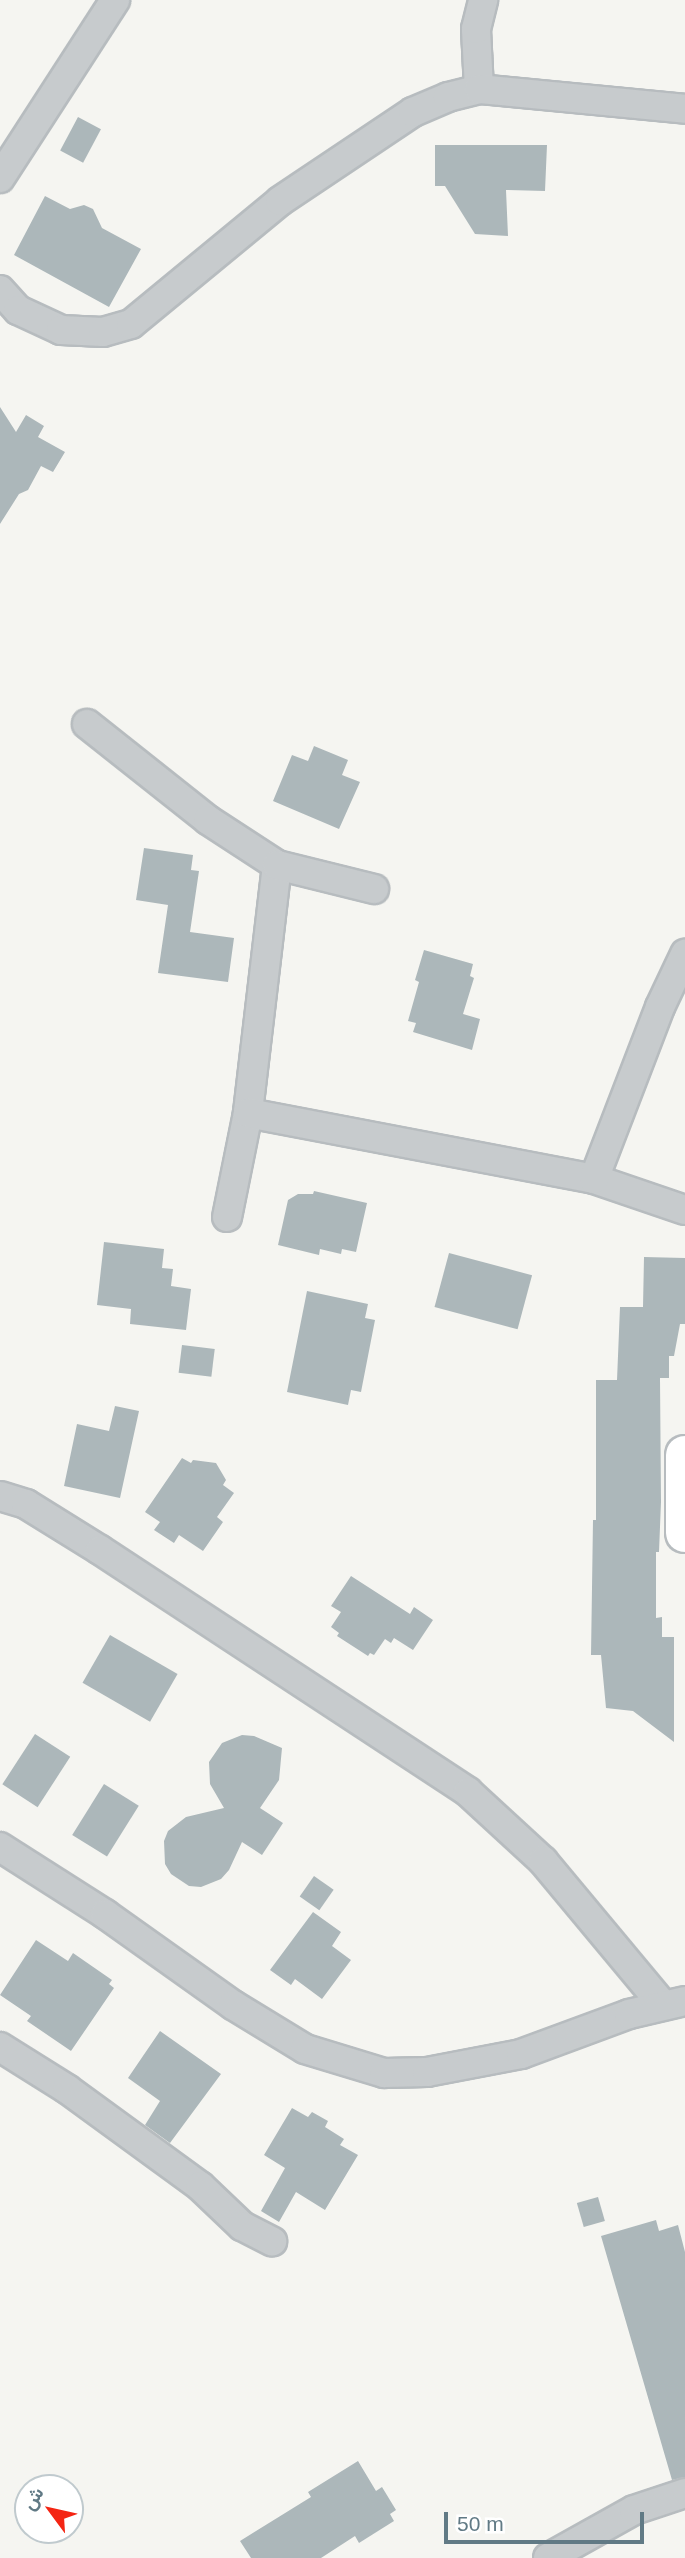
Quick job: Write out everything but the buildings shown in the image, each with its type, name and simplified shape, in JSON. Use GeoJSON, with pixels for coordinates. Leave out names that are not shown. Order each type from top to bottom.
{"type":"FeatureCollection","features":[{"type":"Feature","properties":{"kind":"main road"},"geometry":{"type":"LineString","coordinates":[[685,1455],[685,1533]]}},
{"type":"Feature","properties":{"kind":"street"},"geometry":{"type":"LineString","coordinates":[[0,178],[115,0]]}},
{"type":"Feature","properties":{"kind":"street"},"geometry":{"type":"LineString","coordinates":[[479,89],[476,29],[483,0]]}},
{"type":"Feature","properties":{"kind":"street"},"geometry":{"type":"LineString","coordinates":[[0,290],[18,310],[61,330],[103,332],[131,324],[280,201],[413,112],[448,97],[479,89],[685,109]]}},
{"type":"Feature","properties":{"kind":"street"},"geometry":{"type":"LineString","coordinates":[[87,724],[208,820],[277,865],[374,889]]}},
{"type":"Feature","properties":{"kind":"street"},"geometry":{"type":"LineString","coordinates":[[227,1217],[248,1114],[277,865]]}},
{"type":"Feature","properties":{"kind":"street"},"geometry":{"type":"LineString","coordinates":[[594,1179],[660,1007],[685,954]]}},
{"type":"Feature","properties":{"kind":"street"},"geometry":{"type":"LineString","coordinates":[[248,1114],[594,1179],[685,1210]]}},
{"type":"Feature","properties":{"kind":"street"},"geometry":{"type":"LineString","coordinates":[[0,1496],[26,1504],[100,1550],[468,1792],[542,1861],[674,2003],[629,2014],[521,2054],[427,2072],[384,2073],[305,2049],[233,2005],[105,1914],[0,1847]]}},
{"type":"Feature","properties":{"kind":"street"},"geometry":{"type":"LineString","coordinates":[[0,2047],[67,2089],[200,2186],[242,2226],[271,2241]]}},
{"type":"Feature","properties":{"kind":"street"},"geometry":{"type":"LineString","coordinates":[[548,2558],[634,2510],[685,2493]]}}]}
